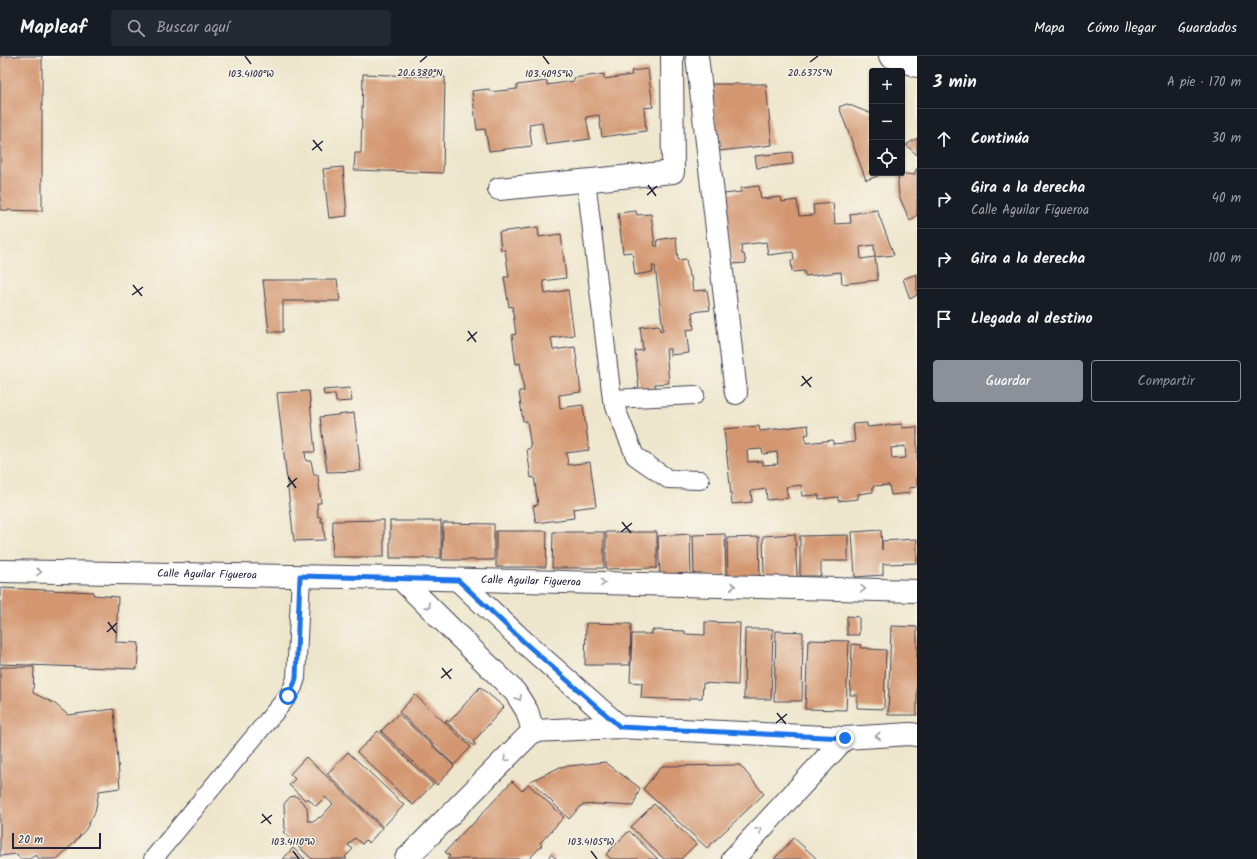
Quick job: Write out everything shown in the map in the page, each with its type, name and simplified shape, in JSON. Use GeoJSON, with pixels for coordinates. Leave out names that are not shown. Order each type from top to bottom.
{"type":"FeatureCollection","features":[{"type":"Feature","properties":{"kind":"street"},"geometry":{"type":"LineString","coordinates":[[499,189],[673,172],[672,56]]}},
{"type":"Feature","properties":{"kind":"street"},"geometry":{"type":"LineString","coordinates":[[697,56],[736,393]]}},
{"type":"Feature","properties":{"kind":"street"},"geometry":{"type":"LineString","coordinates":[[890,56],[917,66]]}},
{"type":"Feature","properties":{"kind":"street","name":"Calle Aguilar Figueroa"},"geometry":{"type":"LineString","coordinates":[[0,571],[400,578],[917,590]]}},
{"type":"Feature","properties":{"kind":"street"},"geometry":{"type":"LineString","coordinates":[[400,578],[515,692],[526,711],[533,731]]}},
{"type":"Feature","properties":{"kind":"street"},"geometry":{"type":"LineString","coordinates":[[458,580],[524,642],[620,727]]}},
{"type":"Feature","properties":{"kind":"street"},"geometry":{"type":"LineString","coordinates":[[406,859],[533,731],[620,727],[845,738],[910,734],[917,735]]}},
{"type":"Feature","properties":{"kind":"street"},"geometry":{"type":"LineString","coordinates":[[733,859],[845,738]]}},
{"type":"Feature","properties":{"kind":"lane"},"geometry":{"type":"LineString","coordinates":[[586,180],[612,399],[634,456],[668,479],[700,480]]}},
{"type":"Feature","properties":{"kind":"lane"},"geometry":{"type":"LineString","coordinates":[[612,399],[695,395]]}},
{"type":"Feature","properties":{"kind":"lane"},"geometry":{"type":"LineString","coordinates":[[153,859],[288,696],[293,687],[296,678],[300,576]]}},
{"type":"Feature","properties":{"kind":"building"},"geometry":{"type":"Polygon","coordinates":[[[0,56],[42,56],[42,211],[0,210],[0,56]]]}},
{"type":"Feature","properties":{"kind":"building"},"geometry":{"type":"Polygon","coordinates":[[[648,69],[653,107],[644,108],[646,131],[602,137],[599,115],[586,117],[590,139],[546,145],[542,122],[529,124],[532,146],[489,151],[485,129],[477,130],[472,91],[489,89],[490,92],[517,89],[517,85],[547,81],[547,85],[574,81],[574,78],[604,74],[604,79],[632,75],[631,71],[648,69]]]}},
{"type":"Feature","properties":{"kind":"building"},"geometry":{"type":"Polygon","coordinates":[[[363,74],[445,77],[443,173],[354,170],[355,153],[361,153],[363,74]]]}},
{"type":"Feature","properties":{"kind":"building"},"geometry":{"type":"Polygon","coordinates":[[[711,84],[766,84],[772,145],[719,151],[711,84]]]}},
{"type":"Feature","properties":{"kind":"building"},"geometry":{"type":"Polygon","coordinates":[[[847,104],[869,113],[869,176],[878,176],[866,180],[839,107],[847,104]]]}},
{"type":"Feature","properties":{"kind":"building"},"geometry":{"type":"Polygon","coordinates":[[[917,138],[917,155],[906,145],[917,138]]]}},
{"type":"Feature","properties":{"kind":"building"},"geometry":{"type":"Polygon","coordinates":[[[792,152],[793,164],[757,168],[755,156],[792,152]]]}},
{"type":"Feature","properties":{"kind":"building"},"geometry":{"type":"Polygon","coordinates":[[[343,167],[347,216],[329,218],[323,169],[343,167]]]}},
{"type":"Feature","properties":{"kind":"building"},"geometry":{"type":"Polygon","coordinates":[[[917,168],[917,215],[910,221],[899,196],[898,183],[899,176],[905,176],[905,174],[914,175],[917,168]]]}},
{"type":"Feature","properties":{"kind":"building"},"geometry":{"type":"Polygon","coordinates":[[[759,186],[761,199],[781,197],[782,202],[797,200],[799,216],[814,215],[813,205],[833,203],[835,224],[851,223],[850,214],[877,210],[894,255],[875,257],[878,280],[842,284],[841,272],[805,276],[804,271],[792,272],[791,260],[794,260],[793,252],[768,255],[766,242],[741,245],[742,254],[744,254],[746,263],[732,264],[724,194],[741,192],[741,188],[759,186]],[[874,245],[860,247],[861,259],[875,257],[874,245]]]}},
{"type":"Feature","properties":{"kind":"building"},"geometry":{"type":"Polygon","coordinates":[[[636,211],[637,215],[651,214],[655,246],[658,246],[657,240],[676,237],[678,260],[686,259],[689,276],[691,276],[693,291],[707,290],[710,310],[692,312],[694,329],[686,330],[689,353],[670,355],[670,349],[666,349],[669,383],[655,384],[656,388],[639,390],[635,351],[643,350],[640,327],[659,325],[660,331],[663,330],[655,266],[652,266],[653,272],[635,275],[632,252],[623,253],[618,213],[636,211]]]}},
{"type":"Feature","properties":{"kind":"building"},"geometry":{"type":"Polygon","coordinates":[[[538,227],[539,237],[561,234],[566,278],[543,281],[545,294],[568,290],[574,335],[551,338],[553,350],[575,347],[581,392],[559,395],[560,408],[583,405],[589,450],[566,453],[568,465],[590,462],[596,506],[573,509],[574,518],[536,523],[533,506],[538,505],[534,477],[531,478],[527,449],[531,448],[527,421],[523,421],[519,391],[524,391],[520,363],[516,364],[512,335],[516,334],[512,306],[509,307],[504,277],[509,277],[505,250],[501,250],[499,232],[538,227]]]}},
{"type":"Feature","properties":{"kind":"building"},"geometry":{"type":"Polygon","coordinates":[[[917,274],[917,295],[910,299],[903,279],[917,274]]]}},
{"type":"Feature","properties":{"kind":"building"},"geometry":{"type":"Polygon","coordinates":[[[263,280],[337,280],[340,301],[283,301],[283,332],[269,332],[263,280]]]}},
{"type":"Feature","properties":{"kind":"building"},"geometry":{"type":"Polygon","coordinates":[[[350,388],[352,401],[336,402],[335,394],[324,395],[323,390],[350,388]]]}},
{"type":"Feature","properties":{"kind":"building"},"geometry":{"type":"Polygon","coordinates":[[[309,391],[315,452],[305,452],[306,461],[311,461],[314,475],[318,475],[321,503],[317,503],[318,517],[321,517],[321,522],[323,522],[325,540],[294,541],[277,393],[309,391]]]}},
{"type":"Feature","properties":{"kind":"building"},"geometry":{"type":"Polygon","coordinates":[[[354,413],[361,471],[327,472],[320,417],[354,413]]]}},
{"type":"Feature","properties":{"kind":"building"},"geometry":{"type":"Polygon","coordinates":[[[867,423],[867,427],[902,424],[902,428],[917,427],[917,487],[909,488],[910,493],[891,495],[889,485],[873,486],[873,492],[858,494],[858,499],[838,501],[838,497],[819,499],[819,495],[802,496],[801,485],[786,487],[788,498],[767,500],[766,489],[751,491],[752,502],[732,504],[724,429],[759,426],[760,431],[808,425],[809,434],[805,435],[806,443],[833,440],[833,444],[855,442],[853,424],[867,423]],[[905,446],[891,448],[892,459],[906,458],[905,446]],[[762,449],[747,450],[748,462],[763,461],[763,465],[778,464],[777,452],[763,454],[762,449]]]}},
{"type":"Feature","properties":{"kind":"building"},"geometry":{"type":"Polygon","coordinates":[[[384,520],[384,557],[332,557],[333,521],[384,520]]]}},
{"type":"Feature","properties":{"kind":"building"},"geometry":{"type":"Polygon","coordinates":[[[390,521],[441,521],[441,558],[390,558],[390,521]]]}},
{"type":"Feature","properties":{"kind":"building"},"geometry":{"type":"Polygon","coordinates":[[[443,523],[494,524],[494,560],[442,560],[443,523]]]}},
{"type":"Feature","properties":{"kind":"building"},"geometry":{"type":"Polygon","coordinates":[[[881,530],[882,550],[882,541],[917,539],[917,563],[883,564],[883,575],[855,577],[852,532],[881,530]]]}},
{"type":"Feature","properties":{"kind":"building"},"geometry":{"type":"Polygon","coordinates":[[[496,531],[547,531],[546,567],[496,567],[496,531]]]}},
{"type":"Feature","properties":{"kind":"building"},"geometry":{"type":"Polygon","coordinates":[[[553,532],[604,532],[604,568],[552,568],[553,532]]]}},
{"type":"Feature","properties":{"kind":"building"},"geometry":{"type":"Polygon","coordinates":[[[606,532],[657,532],[657,568],[606,569],[606,532]]]}},
{"type":"Feature","properties":{"kind":"building"},"geometry":{"type":"Polygon","coordinates":[[[690,534],[691,577],[660,578],[658,536],[690,534]]]}},
{"type":"Feature","properties":{"kind":"building"},"geometry":{"type":"Polygon","coordinates":[[[725,534],[726,576],[694,577],[693,535],[725,534]]]}},
{"type":"Feature","properties":{"kind":"building"},"geometry":{"type":"Polygon","coordinates":[[[795,534],[797,577],[764,578],[763,536],[795,534]]]}},
{"type":"Feature","properties":{"kind":"building"},"geometry":{"type":"Polygon","coordinates":[[[848,535],[848,561],[821,561],[821,576],[800,576],[800,536],[848,535]]]}},
{"type":"Feature","properties":{"kind":"building"},"geometry":{"type":"Polygon","coordinates":[[[759,537],[760,579],[728,580],[727,538],[759,537]]]}},
{"type":"Feature","properties":{"kind":"building"},"geometry":{"type":"Polygon","coordinates":[[[0,588],[94,592],[93,595],[118,597],[116,642],[139,643],[137,669],[0,664],[0,588]]]}},
{"type":"Feature","properties":{"kind":"building"},"geometry":{"type":"Polygon","coordinates":[[[847,616],[859,617],[859,635],[847,635],[847,616]]]}},
{"type":"Feature","properties":{"kind":"building"},"geometry":{"type":"Polygon","coordinates":[[[705,622],[740,623],[738,685],[703,683],[702,698],[689,698],[689,700],[641,698],[642,683],[630,682],[632,634],[652,634],[652,630],[685,631],[685,634],[705,635],[705,622]]]}},
{"type":"Feature","properties":{"kind":"building"},"geometry":{"type":"Polygon","coordinates":[[[586,623],[631,624],[630,665],[585,665],[586,623]]]}},
{"type":"Feature","properties":{"kind":"building"},"geometry":{"type":"Polygon","coordinates":[[[891,626],[917,627],[917,715],[888,715],[891,626]]]}},
{"type":"Feature","properties":{"kind":"building"},"geometry":{"type":"Polygon","coordinates":[[[745,629],[773,629],[771,699],[744,699],[745,629]]]}},
{"type":"Feature","properties":{"kind":"building"},"geometry":{"type":"Polygon","coordinates":[[[776,631],[803,632],[802,701],[774,701],[776,631]]]}},
{"type":"Feature","properties":{"kind":"building"},"geometry":{"type":"Polygon","coordinates":[[[808,640],[849,641],[846,710],[805,709],[808,640]]]}},
{"type":"Feature","properties":{"kind":"building"},"geometry":{"type":"Polygon","coordinates":[[[852,644],[861,645],[860,648],[886,650],[884,709],[857,708],[857,695],[850,695],[852,644]]]}},
{"type":"Feature","properties":{"kind":"building"},"geometry":{"type":"Polygon","coordinates":[[[0,667],[34,667],[33,693],[54,703],[68,715],[114,709],[120,788],[99,791],[95,812],[86,829],[57,859],[39,859],[36,855],[29,859],[20,859],[17,854],[0,856],[0,667]]]}},
{"type":"Feature","properties":{"kind":"building"},"geometry":{"type":"Polygon","coordinates":[[[480,687],[504,707],[473,742],[475,744],[474,746],[445,721],[447,720],[449,722],[480,687]]]}},
{"type":"Feature","properties":{"kind":"building"},"geometry":{"type":"Polygon","coordinates":[[[415,695],[471,747],[454,765],[399,712],[415,695]]]}},
{"type":"Feature","properties":{"kind":"building"},"geometry":{"type":"Polygon","coordinates":[[[398,714],[454,766],[437,785],[381,731],[398,714]]]}},
{"type":"Feature","properties":{"kind":"building"},"geometry":{"type":"Polygon","coordinates":[[[378,731],[433,784],[413,805],[357,752],[378,731]]]}},
{"type":"Feature","properties":{"kind":"building"},"geometry":{"type":"Polygon","coordinates":[[[348,752],[404,805],[383,827],[327,774],[348,752]]]}},
{"type":"Feature","properties":{"kind":"building"},"geometry":{"type":"Polygon","coordinates":[[[306,757],[382,828],[369,843],[366,840],[362,844],[355,838],[348,845],[353,849],[345,857],[347,859],[312,859],[283,832],[285,830],[284,804],[290,797],[296,796],[307,807],[308,821],[315,821],[319,817],[320,818],[333,804],[325,797],[316,806],[307,798],[305,800],[289,785],[295,779],[290,774],[306,757]]]}},
{"type":"Feature","properties":{"kind":"building"},"geometry":{"type":"Polygon","coordinates":[[[605,762],[640,788],[633,806],[598,804],[582,805],[569,819],[531,781],[560,767],[605,762]]]}},
{"type":"Feature","properties":{"kind":"building"},"geometry":{"type":"Polygon","coordinates":[[[740,765],[764,794],[707,848],[643,789],[662,766],[740,765]]]}},
{"type":"Feature","properties":{"kind":"building"},"geometry":{"type":"Polygon","coordinates":[[[512,781],[522,791],[528,784],[564,817],[540,843],[542,845],[529,859],[447,859],[450,856],[445,852],[512,781]]]}},
{"type":"Feature","properties":{"kind":"building"},"geometry":{"type":"Polygon","coordinates":[[[654,804],[696,844],[681,859],[664,859],[631,827],[654,804]]]}},
{"type":"Feature","properties":{"kind":"building"},"geometry":{"type":"Polygon","coordinates":[[[629,831],[658,859],[611,859],[606,854],[629,831]]]}},
{"type":"Feature","properties":{"kind":"building"},"geometry":{"type":"Polygon","coordinates":[[[794,838],[817,859],[774,859],[794,838]]]}},
{"type":"Feature","properties":{"kind":"building"},"geometry":{"type":"Polygon","coordinates":[[[293,848],[305,859],[283,859],[293,848]]]}},
{"type":"Feature","properties":{"kind":"building"},"geometry":{"type":"Polygon","coordinates":[[[551,854],[557,859],[547,859],[551,854]]]}},
{"type":"Feature","properties":{"kind":"route"},"geometry":{"type":"LineString","coordinates":[[288,696],[296,678],[300,576],[458,580],[524,642],[620,727],[845,738]]}}]}
